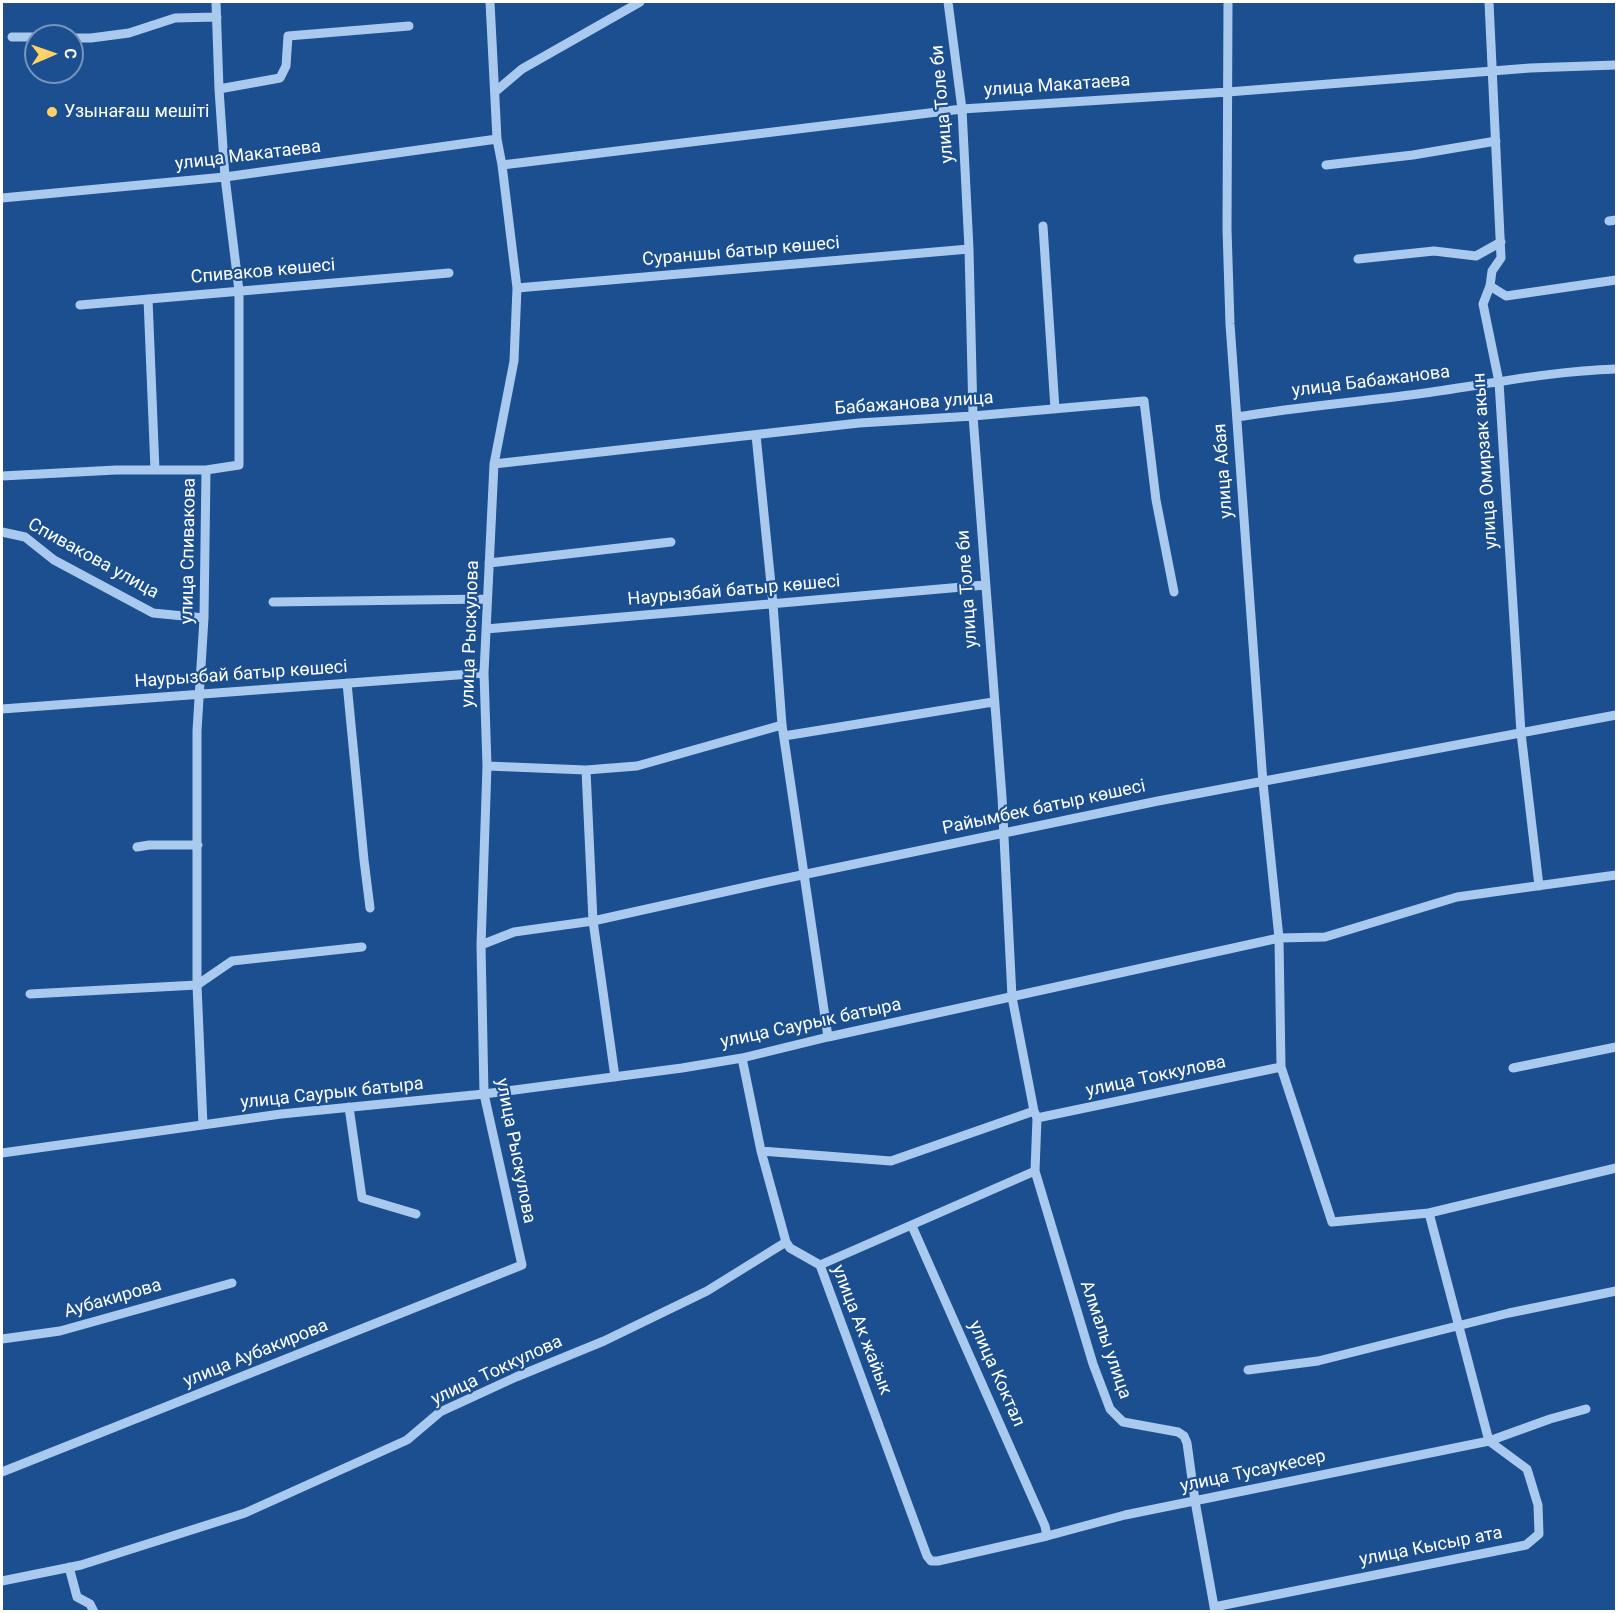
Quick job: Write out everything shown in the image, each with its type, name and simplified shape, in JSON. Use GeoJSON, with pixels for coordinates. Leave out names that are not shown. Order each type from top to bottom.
{"type":"FeatureCollection","features":[{"type":"Feature","properties":{"kind":"street","name":"улица Спивакова"},"geometry":{"type":"LineString","coordinates":[[203,1125],[197,985],[197,730],[204,618],[206,470],[239,465],[239,291],[225,177],[216,2]]}},
{"type":"Feature","properties":{"kind":"street","name":"улица Рыскулова"},"geometry":{"type":"LineString","coordinates":[[490,2],[497,139],[517,288],[514,361],[494,464],[484,673],[487,766],[481,945],[483,1094],[522,1265]]}},
{"type":"Feature","properties":{"kind":"street"},"geometry":{"type":"LineString","coordinates":[[495,91],[522,69],[640,2]]}},
{"type":"Feature","properties":{"kind":"street","name":"улица Толе би"},"geometry":{"type":"LineString","coordinates":[[948,2],[962,109],[969,249],[973,416],[1002,797],[1012,998],[1035,1115],[1035,1171]]}},
{"type":"Feature","properties":{"kind":"street","name":"улица Абая"},"geometry":{"type":"LineString","coordinates":[[1228,2],[1227,229],[1230,324],[1263,783],[1279,938],[1281,1067],[1332,1222],[1429,1213]]}},
{"type":"Feature","properties":{"kind":"street","name":"улица Омирзак акын"},"geometry":{"type":"LineString","coordinates":[[1489,2],[1501,258],[1492,271],[1490,286],[1483,304],[1499,382],[1521,733],[1539,886]]}},
{"type":"Feature","properties":{"kind":"street"},"geometry":{"type":"LineString","coordinates":[[84,38],[129,33],[175,18],[217,17]]}},
{"type":"Feature","properties":{"kind":"street"},"geometry":{"type":"LineString","coordinates":[[219,88],[280,78],[286,66],[288,36],[409,26]]}},
{"type":"Feature","properties":{"kind":"street"},"geometry":{"type":"LineString","coordinates":[[12,37],[24,37]]}},
{"type":"Feature","properties":{"kind":"street","name":"улица Макатаева"},"geometry":{"type":"LineString","coordinates":[[502,165],[962,109],[1228,92],[1492,71],[1617,65]]}},
{"type":"Feature","properties":{"kind":"street","name":"улица Макатаева"},"geometry":{"type":"LineString","coordinates":[[2,198],[225,177],[497,139]]}},
{"type":"Feature","properties":{"kind":"street"},"geometry":{"type":"LineString","coordinates":[[1326,165],[1413,155],[1496,141]]}},
{"type":"Feature","properties":{"kind":"street"},"geometry":{"type":"LineString","coordinates":[[1044,226],[1055,409]]}},
{"type":"Feature","properties":{"kind":"street"},"geometry":{"type":"LineString","coordinates":[[1358,259],[1434,251],[1476,256],[1500,242]]}},
{"type":"Feature","properties":{"kind":"street","name":"Сураншы батыр көшесі"},"geometry":{"type":"LineString","coordinates":[[517,288],[969,249]]}},
{"type":"Feature","properties":{"kind":"street","name":"Спиваков көшесі"},"geometry":{"type":"LineString","coordinates":[[80,305],[449,273]]}},
{"type":"Feature","properties":{"kind":"street"},"geometry":{"type":"LineString","coordinates":[[1490,286],[1506,296],[1602,280],[1617,280]]}},
{"type":"Feature","properties":{"kind":"street"},"geometry":{"type":"LineString","coordinates":[[148,299],[155,470]]}},
{"type":"Feature","properties":{"kind":"street","name":"улица Бабажанова"},"geometry":{"type":"LineString","coordinates":[[1237,417],[1499,382],[1617,369]]}},
{"type":"Feature","properties":{"kind":"street","name":"Бабажанова улица"},"geometry":{"type":"LineString","coordinates":[[494,464],[859,423],[973,416],[1144,400],[1156,500],[1173,592]]}},
{"type":"Feature","properties":{"kind":"street"},"geometry":{"type":"LineString","coordinates":[[756,435],[773,604],[782,725],[828,1037]]}},
{"type":"Feature","properties":{"kind":"street"},"geometry":{"type":"LineString","coordinates":[[2,476],[206,470]]}},
{"type":"Feature","properties":{"kind":"street","name":"Спивакова улица"},"geometry":{"type":"LineString","coordinates":[[2,531],[25,537],[54,560],[153,613],[204,618]]}},
{"type":"Feature","properties":{"kind":"street"},"geometry":{"type":"LineString","coordinates":[[489,563],[671,542]]}},
{"type":"Feature","properties":{"kind":"street","name":"Наурызбай батыр көшесі"},"geometry":{"type":"LineString","coordinates":[[486,629],[985,585]]}},
{"type":"Feature","properties":{"kind":"street"},"geometry":{"type":"LineString","coordinates":[[273,602],[488,599]]}},
{"type":"Feature","properties":{"kind":"street","name":"Наурызбай батыр көшесі"},"geometry":{"type":"LineString","coordinates":[[2,709],[484,673]]}},
{"type":"Feature","properties":{"kind":"street"},"geometry":{"type":"LineString","coordinates":[[347,683],[370,908]]}},
{"type":"Feature","properties":{"kind":"street"},"geometry":{"type":"LineString","coordinates":[[784,736],[993,702]]}},
{"type":"Feature","properties":{"kind":"street","name":"Райымбек батыр көшесі"},"geometry":{"type":"LineString","coordinates":[[481,945],[514,932],[593,921],[1158,801],[1617,715]]}},
{"type":"Feature","properties":{"kind":"street"},"geometry":{"type":"LineString","coordinates":[[487,766],[586,770],[637,766],[782,725]]}},
{"type":"Feature","properties":{"kind":"street"},"geometry":{"type":"LineString","coordinates":[[586,770],[593,921],[615,1077]]}},
{"type":"Feature","properties":{"kind":"street"},"geometry":{"type":"LineString","coordinates":[[137,847],[198,845]]}},
{"type":"Feature","properties":{"kind":"street","name":"улица Саурык батыра"},"geometry":{"type":"LineString","coordinates":[[2,1153],[349,1107],[483,1094],[742,1058],[1279,938],[1324,937],[1456,897],[1617,875]]}},
{"type":"Feature","properties":{"kind":"street"},"geometry":{"type":"LineString","coordinates":[[30,994],[197,985],[232,961],[362,947]]}},
{"type":"Feature","properties":{"kind":"street"},"geometry":{"type":"LineString","coordinates":[[1513,1068],[1617,1047]]}},
{"type":"Feature","properties":{"kind":"street"},"geometry":{"type":"LineString","coordinates":[[742,1058],[761,1151],[786,1242]]}},
{"type":"Feature","properties":{"kind":"street","name":"улица Токкулова"},"geometry":{"type":"LineString","coordinates":[[761,1151],[891,1161],[1035,1115],[1281,1067]]}},
{"type":"Feature","properties":{"kind":"street"},"geometry":{"type":"LineString","coordinates":[[349,1107],[362,1198],[416,1214]]}},
{"type":"Feature","properties":{"kind":"street"},"geometry":{"type":"LineString","coordinates":[[1489,1441],[1429,1213],[1617,1168]]}},
{"type":"Feature","properties":{"kind":"street"},"geometry":{"type":"LineString","coordinates":[[820,1265],[1035,1171]]}},
{"type":"Feature","properties":{"kind":"street","name":"Алмалы улица"},"geometry":{"type":"LineString","coordinates":[[1035,1171],[1093,1364],[1110,1409],[1123,1422],[1178,1432],[1184,1436],[1187,1443],[1214,1609]]}},
{"type":"Feature","properties":{"kind":"street","name":"улица Коктал"},"geometry":{"type":"LineString","coordinates":[[912,1226],[1041,1515],[1047,1536]]}},
{"type":"Feature","properties":{"kind":"street","name":"улица Токкулова"},"geometry":{"type":"LineString","coordinates":[[2,1581],[81,1565],[245,1513],[407,1440],[440,1412],[516,1377],[604,1341],[707,1291],[786,1242]]}},
{"type":"Feature","properties":{"kind":"street","name":"улица Ак жайык"},"geometry":{"type":"LineString","coordinates":[[786,1242],[790,1248],[820,1265],[927,1556]]}},
{"type":"Feature","properties":{"kind":"street","name":"улица Аубакирова"},"geometry":{"type":"LineString","coordinates":[[2,1472],[522,1265]]}},
{"type":"Feature","properties":{"kind":"street","name":"Аубакирова"},"geometry":{"type":"LineString","coordinates":[[2,1339],[60,1331],[232,1283]]}},
{"type":"Feature","properties":{"kind":"street"},"geometry":{"type":"LineString","coordinates":[[1248,1370],[1318,1361],[1509,1313],[1617,1291]]}},
{"type":"Feature","properties":{"kind":"street","name":"улица Тусаукесер"},"geometry":{"type":"LineString","coordinates":[[927,1556],[931,1560],[938,1561],[1125,1515],[1489,1441],[1586,1409]]}},
{"type":"Feature","properties":{"kind":"street","name":"улица Кысыр ата"},"geometry":{"type":"LineString","coordinates":[[1214,1609],[1526,1545],[1539,1534],[1538,1505],[1527,1469],[1489,1441]]}},
{"type":"Feature","properties":{"kind":"street"},"geometry":{"type":"LineString","coordinates":[[69,1567],[77,1597],[90,1604],[94,1611]]}},
{"type":"Feature","properties":{"kind":"place","name":"Узынағаш мешіті"},"geometry":{"type":"Point","coordinates":[52,112]}}]}
